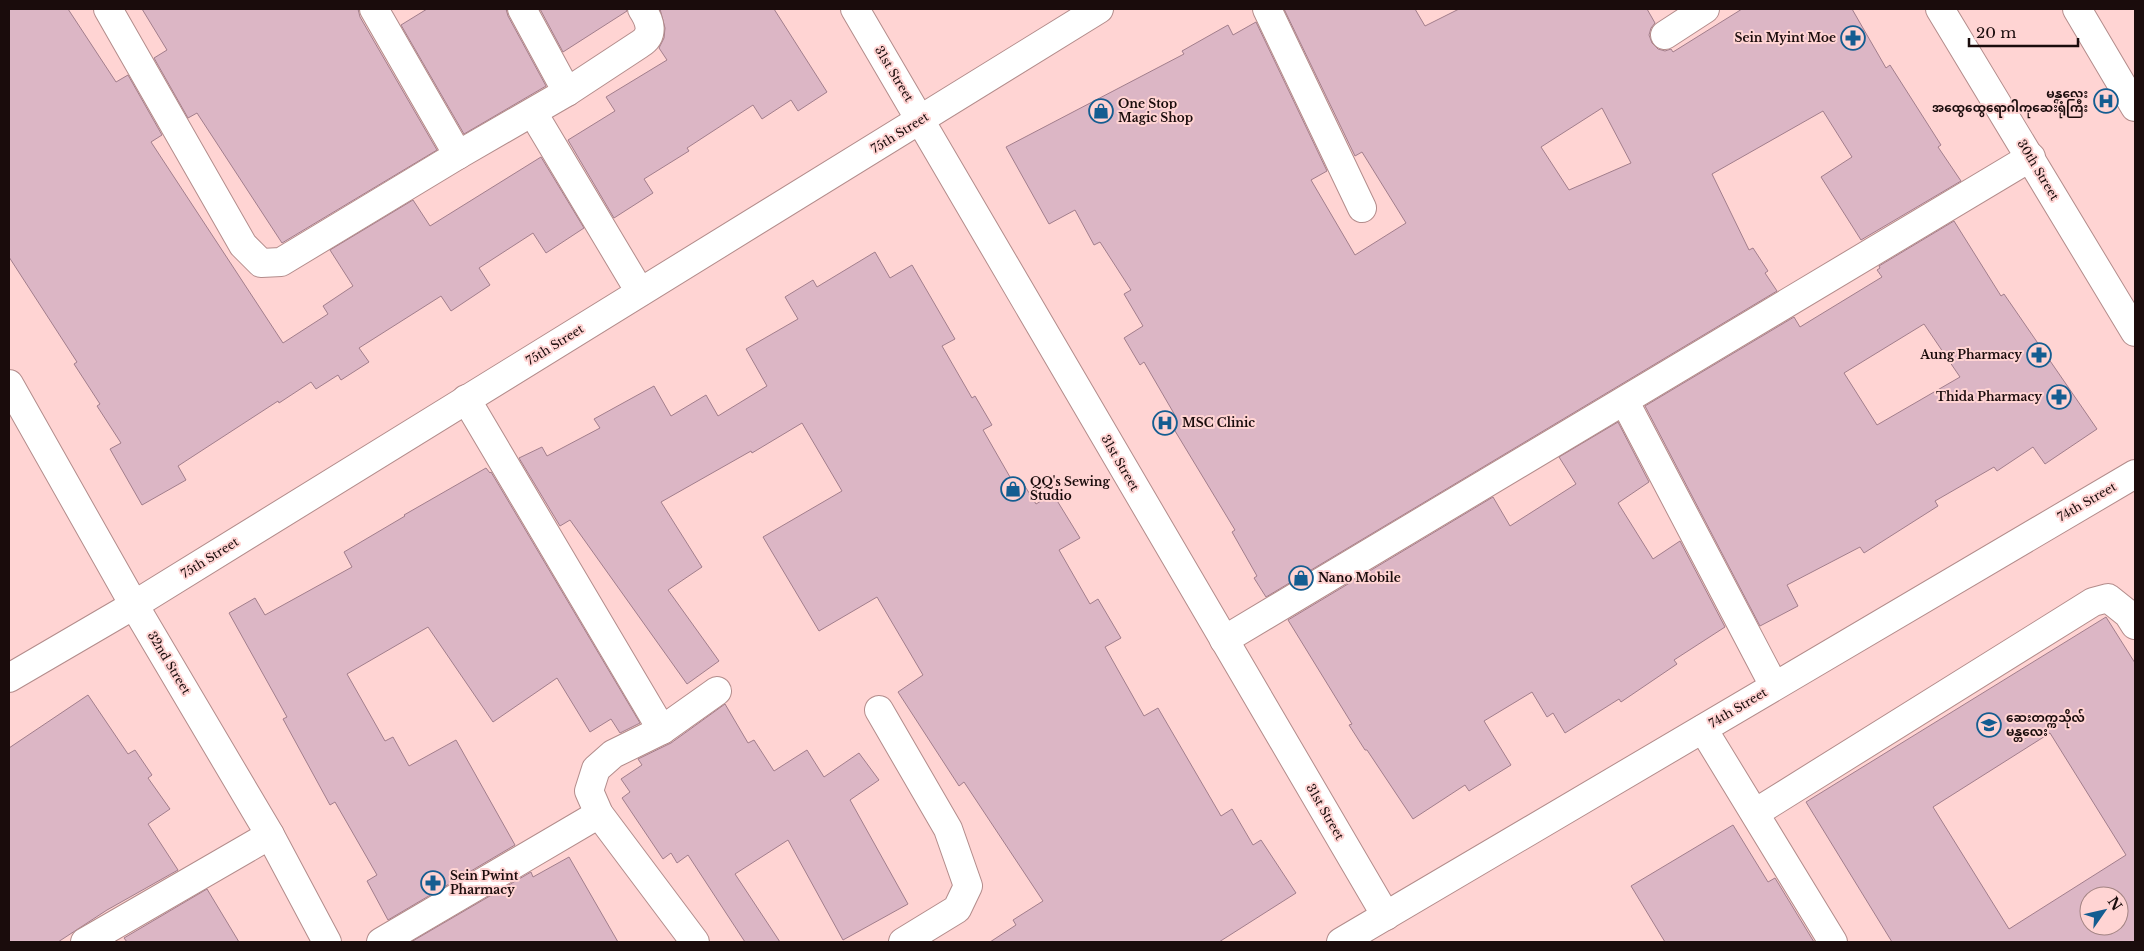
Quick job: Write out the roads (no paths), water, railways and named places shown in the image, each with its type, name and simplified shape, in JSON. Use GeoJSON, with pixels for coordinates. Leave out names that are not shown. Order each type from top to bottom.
{"type":"FeatureCollection","features":[{"type":"Feature","properties":{"kind":"street"},"geometry":{"type":"LineString","coordinates":[[108,9],[243,246],[261,264],[281,262],[458,155],[533,113],[646,40],[650,30],[650,21],[642,9]]}},
{"type":"Feature","properties":{"kind":"street"},"geometry":{"type":"LineString","coordinates":[[374,9],[458,155]]}},
{"type":"Feature","properties":{"kind":"street"},"geometry":{"type":"LineString","coordinates":[[522,9],[567,92]]}},
{"type":"Feature","properties":{"kind":"street","name":"31st Street"},"geometry":{"type":"LineString","coordinates":[[855,9],[922,120],[1224,640],[1375,929]]}},
{"type":"Feature","properties":{"kind":"street","name":"75th Street"},"geometry":{"type":"LineString","coordinates":[[9,678],[134,605],[1099,9]]}},
{"type":"Feature","properties":{"kind":"street"},"geometry":{"type":"LineString","coordinates":[[1266,9],[1362,208]]}},
{"type":"Feature","properties":{"kind":"street"},"geometry":{"type":"LineString","coordinates":[[1665,35],[1705,9]]}},
{"type":"Feature","properties":{"kind":"street","name":"30th Street"},"geometry":{"type":"LineString","coordinates":[[1940,9],[2135,332]]}},
{"type":"Feature","properties":{"kind":"street"},"geometry":{"type":"LineString","coordinates":[[2077,9],[2135,107]]}},
{"type":"Feature","properties":{"kind":"street"},"geometry":{"type":"LineString","coordinates":[[533,113],[640,292]]}},
{"type":"Feature","properties":{"kind":"street"},"geometry":{"type":"LineString","coordinates":[[1224,640],[2031,157]]}},
{"type":"Feature","properties":{"kind":"street","name":"32nd Street"},"geometry":{"type":"LineString","coordinates":[[9,384],[134,605],[270,835],[328,942]]}},
{"type":"Feature","properties":{"kind":"street"},"geometry":{"type":"LineString","coordinates":[[466,399],[662,730]]}},
{"type":"Feature","properties":{"kind":"street"},"geometry":{"type":"LineString","coordinates":[[1624,402],[1774,686]]}},
{"type":"Feature","properties":{"kind":"street","name":"74th Street"},"geometry":{"type":"LineString","coordinates":[[1341,942],[1375,929],[1774,686],[2135,474]]}},
{"type":"Feature","properties":{"kind":"street"},"geometry":{"type":"LineString","coordinates":[[1755,813],[2093,602],[2108,598],[2128,614],[2135,625]]}},
{"type":"Feature","properties":{"kind":"street"},"geometry":{"type":"LineString","coordinates":[[695,942],[599,814],[589,791],[596,769],[613,754],[662,730],[717,691]]}},
{"type":"Feature","properties":{"kind":"street"},"geometry":{"type":"LineString","coordinates":[[879,710],[948,829],[968,886],[957,910],[903,942]]}},
{"type":"Feature","properties":{"kind":"street"},"geometry":{"type":"LineString","coordinates":[[1703,729],[1833,942]]}},
{"type":"Feature","properties":{"kind":"street"},"geometry":{"type":"LineString","coordinates":[[381,942],[599,814]]}},
{"type":"Feature","properties":{"kind":"street"},"geometry":{"type":"LineString","coordinates":[[85,942],[270,835]]}},
{"type":"Feature","properties":{"kind":"place","name":"Sein Myint Moe"},"geometry":{"type":"Point","coordinates":[1853,38]}},
{"type":"Feature","properties":{"kind":"place","name":"မန္တလေး အထွေထွေရောဂါကုဆေးရုံကြီး"},"geometry":{"type":"Point","coordinates":[2106,101]}},
{"type":"Feature","properties":{"kind":"place","name":"One Stop Magic Shop"},"geometry":{"type":"Point","coordinates":[1101,111]}},
{"type":"Feature","properties":{"kind":"place","name":"Aung Pharmacy"},"geometry":{"type":"Point","coordinates":[2039,355]}},
{"type":"Feature","properties":{"kind":"place","name":"Thida Pharmacy"},"geometry":{"type":"Point","coordinates":[2059,397]}},
{"type":"Feature","properties":{"kind":"place","name":"MSC Clinic"},"geometry":{"type":"Point","coordinates":[1165,423]}},
{"type":"Feature","properties":{"kind":"place","name":"QQ's Sewing Studio"},"geometry":{"type":"Point","coordinates":[1013,489]}},
{"type":"Feature","properties":{"kind":"place","name":"Nano Mobile"},"geometry":{"type":"Point","coordinates":[1301,578]}},
{"type":"Feature","properties":{"kind":"place","name":"ဆေးတက္ကသိုလ် မန္တလေး"},"geometry":{"type":"Point","coordinates":[1989,725]}},
{"type":"Feature","properties":{"kind":"place","name":"Sein Pwint Pharmacy"},"geometry":{"type":"Point","coordinates":[433,883]}}]}
